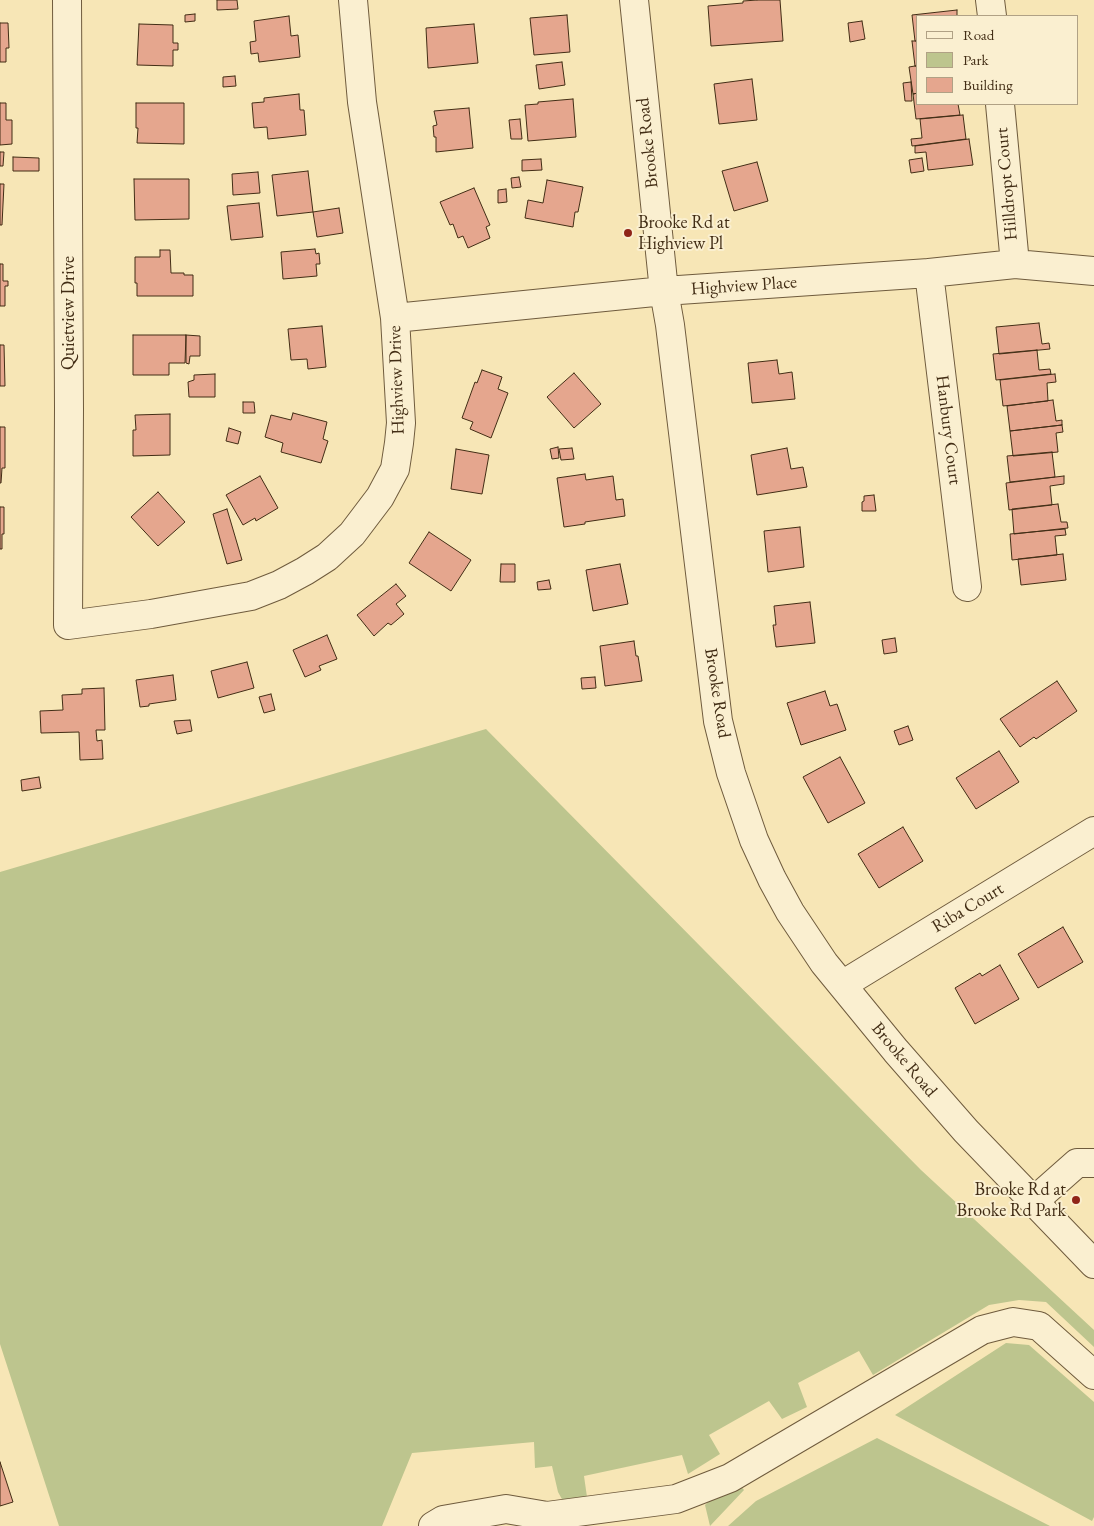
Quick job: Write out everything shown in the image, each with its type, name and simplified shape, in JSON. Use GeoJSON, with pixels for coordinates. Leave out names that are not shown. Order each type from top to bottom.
{"type":"FeatureCollection","features":[{"type":"Feature","properties":{"kind":"street","name":"Quietview Drive"},"geometry":{"type":"LineString","coordinates":[[67,0],[68,625]]}},
{"type":"Feature","properties":{"kind":"street","name":"Highview Drive"},"geometry":{"type":"LineString","coordinates":[[68,625],[151,614],[251,596],[279,585],[327,557],[352,534],[380,497],[395,469],[401,423],[394,318],[362,102],[353,0]]}},
{"type":"Feature","properties":{"kind":"street","name":"Brooke Road"},"geometry":{"type":"LineString","coordinates":[[634,0],[664,291],[670,325],[718,721],[731,773],[754,840],[772,879],[824,963],[896,1052],[966,1131],[1094,1264]]}},
{"type":"Feature","properties":{"kind":"street"},"geometry":{"type":"LineString","coordinates":[[990,0],[992,15]]}},
{"type":"Feature","properties":{"kind":"street","name":"Hilldropt Court"},"geometry":{"type":"LineString","coordinates":[[1000,105],[1015,264]]}},
{"type":"Feature","properties":{"kind":"street","name":"Highview Place"},"geometry":{"type":"LineString","coordinates":[[394,318],[664,291],[929,273],[1015,264],[1094,270]]}},
{"type":"Feature","properties":{"kind":"street","name":"Hanbury Court"},"geometry":{"type":"LineString","coordinates":[[929,273],[967,586]]}},
{"type":"Feature","properties":{"kind":"street","name":"Riba Court"},"geometry":{"type":"LineString","coordinates":[[842,985],[1094,831]]}},
{"type":"Feature","properties":{"kind":"street"},"geometry":{"type":"LineString","coordinates":[[1034,1202],[1077,1163],[1094,1163]]}},
{"type":"Feature","properties":{"kind":"street"},"geometry":{"type":"LineString","coordinates":[[433,1526],[443,1520],[506,1509],[543,1521],[676,1500],[730,1478],[982,1330],[1013,1322],[1039,1326],[1094,1375]]}},
{"type":"Feature","properties":{"kind":"green space"},"geometry":{"type":"Polygon","coordinates":[[[486,729],[921,1170],[1094,1330],[1094,1347],[1046,1302],[1019,1300],[989,1305],[873,1375],[859,1351],[798,1383],[807,1407],[782,1419],[769,1401],[709,1435],[720,1454],[688,1474],[682,1455],[584,1476],[587,1497],[563,1501],[558,1492],[552,1466],[535,1468],[534,1442],[412,1453],[382,1526],[59,1526],[0,1344],[0,872],[486,729]]]}},
{"type":"Feature","properties":{"kind":"green space"},"geometry":{"type":"Polygon","coordinates":[[[1006,1343],[1029,1345],[1094,1402],[1094,1517],[1092,1521],[895,1415],[1006,1343]]]}},
{"type":"Feature","properties":{"kind":"green space"},"geometry":{"type":"Polygon","coordinates":[[[877,1438],[1050,1526],[728,1526],[756,1501],[877,1438]]]}},
{"type":"Feature","properties":{"kind":"green space"},"geometry":{"type":"Polygon","coordinates":[[[740,1485],[744,1490],[710,1526],[705,1505],[712,1498],[740,1485]]]}},
{"type":"Feature","properties":{"kind":"building"},"geometry":{"type":"Polygon","coordinates":[[[217,0],[237,0],[238,9],[217,10],[217,0]]]}},
{"type":"Feature","properties":{"kind":"building"},"geometry":{"type":"Polygon","coordinates":[[[757,0],[780,0],[783,41],[711,46],[708,6],[757,0]]]}},
{"type":"Feature","properties":{"kind":"building"},"geometry":{"type":"Polygon","coordinates":[[[957,10],[957,15],[916,15],[916,41],[912,15],[957,10]]]}},
{"type":"Feature","properties":{"kind":"building"},"geometry":{"type":"Polygon","coordinates":[[[195,14],[195,21],[185,22],[185,15],[195,14]]]}},
{"type":"Feature","properties":{"kind":"building"},"geometry":{"type":"Polygon","coordinates":[[[567,15],[570,52],[534,55],[530,18],[567,15]]]}},
{"type":"Feature","properties":{"kind":"building"},"geometry":{"type":"Polygon","coordinates":[[[289,16],[291,36],[298,35],[300,57],[259,62],[258,53],[251,54],[250,42],[256,41],[254,21],[289,16]]]}},
{"type":"Feature","properties":{"kind":"building"},"geometry":{"type":"Polygon","coordinates":[[[862,21],[865,39],[850,42],[848,23],[862,21]]]}},
{"type":"Feature","properties":{"kind":"building"},"geometry":{"type":"Polygon","coordinates":[[[0,23],[8,23],[9,48],[6,48],[6,62],[0,62],[0,23]]]}},
{"type":"Feature","properties":{"kind":"building"},"geometry":{"type":"Polygon","coordinates":[[[139,24],[173,25],[173,43],[178,43],[178,50],[173,50],[173,66],[137,65],[139,24]]]}},
{"type":"Feature","properties":{"kind":"building"},"geometry":{"type":"Polygon","coordinates":[[[474,24],[478,63],[428,68],[426,28],[474,24]]]}},
{"type":"Feature","properties":{"kind":"building"},"geometry":{"type":"Polygon","coordinates":[[[912,41],[916,41],[915,66],[912,41]]]}},
{"type":"Feature","properties":{"kind":"building"},"geometry":{"type":"Polygon","coordinates":[[[562,62],[565,85],[539,89],[536,65],[562,62]]]}},
{"type":"Feature","properties":{"kind":"building"},"geometry":{"type":"Polygon","coordinates":[[[916,66],[916,93],[913,94],[909,67],[916,66]]]}},
{"type":"Feature","properties":{"kind":"building"},"geometry":{"type":"Polygon","coordinates":[[[235,76],[236,86],[223,87],[223,77],[235,76]]]}},
{"type":"Feature","properties":{"kind":"building"},"geometry":{"type":"Polygon","coordinates":[[[752,79],[757,120],[719,124],[714,84],[752,79]]]}},
{"type":"Feature","properties":{"kind":"building"},"geometry":{"type":"Polygon","coordinates":[[[911,82],[912,101],[905,101],[903,83],[911,82]]]}},
{"type":"Feature","properties":{"kind":"building"},"geometry":{"type":"Polygon","coordinates":[[[916,93],[916,105],[958,105],[960,115],[916,119],[913,94],[916,93]]]}},
{"type":"Feature","properties":{"kind":"building"},"geometry":{"type":"Polygon","coordinates":[[[299,94],[300,110],[304,110],[306,135],[268,139],[267,127],[254,128],[252,103],[264,102],[264,98],[299,94]]]}},
{"type":"Feature","properties":{"kind":"building"},"geometry":{"type":"Polygon","coordinates":[[[573,99],[576,137],[528,141],[525,105],[573,99]]]}},
{"type":"Feature","properties":{"kind":"building"},"geometry":{"type":"Polygon","coordinates":[[[0,103],[6,103],[6,120],[12,120],[12,144],[0,145],[0,103]]]}},
{"type":"Feature","properties":{"kind":"building"},"geometry":{"type":"Polygon","coordinates":[[[136,103],[184,103],[184,144],[137,143],[136,103]]]}},
{"type":"Feature","properties":{"kind":"building"},"geometry":{"type":"Polygon","coordinates":[[[469,108],[473,148],[436,152],[436,137],[434,137],[433,126],[437,125],[434,111],[469,108]]]}},
{"type":"Feature","properties":{"kind":"building"},"geometry":{"type":"Polygon","coordinates":[[[963,115],[966,139],[912,146],[911,139],[922,138],[920,119],[963,115]]]}},
{"type":"Feature","properties":{"kind":"building"},"geometry":{"type":"Polygon","coordinates":[[[520,119],[522,139],[511,139],[509,120],[520,119]]]}},
{"type":"Feature","properties":{"kind":"building"},"geometry":{"type":"Polygon","coordinates":[[[969,139],[973,165],[928,170],[926,152],[915,153],[915,146],[969,139]]]}},
{"type":"Feature","properties":{"kind":"building"},"geometry":{"type":"Polygon","coordinates":[[[0,152],[4,152],[3,166],[0,166],[0,152]]]}},
{"type":"Feature","properties":{"kind":"building"},"geometry":{"type":"Polygon","coordinates":[[[13,157],[39,158],[39,171],[13,171],[13,157]]]}},
{"type":"Feature","properties":{"kind":"building"},"geometry":{"type":"Polygon","coordinates":[[[922,158],[924,171],[911,173],[909,160],[922,158]]]}},
{"type":"Feature","properties":{"kind":"building"},"geometry":{"type":"Polygon","coordinates":[[[541,159],[542,170],[522,171],[522,160],[541,159]]]}},
{"type":"Feature","properties":{"kind":"building"},"geometry":{"type":"Polygon","coordinates":[[[757,162],[768,201],[734,211],[722,171],[757,162]]]}},
{"type":"Feature","properties":{"kind":"building"},"geometry":{"type":"Polygon","coordinates":[[[308,171],[313,212],[277,216],[272,175],[308,171]]]}},
{"type":"Feature","properties":{"kind":"building"},"geometry":{"type":"Polygon","coordinates":[[[258,172],[260,193],[233,195],[232,174],[258,172]]]}},
{"type":"Feature","properties":{"kind":"building"},"geometry":{"type":"Polygon","coordinates":[[[519,177],[521,187],[512,188],[511,178],[519,177]]]}},
{"type":"Feature","properties":{"kind":"building"},"geometry":{"type":"Polygon","coordinates":[[[134,179],[189,179],[189,219],[135,220],[134,179]]]}},
{"type":"Feature","properties":{"kind":"building"},"geometry":{"type":"Polygon","coordinates":[[[547,180],[583,187],[578,212],[575,212],[573,227],[525,218],[528,200],[543,203],[547,180]]]}},
{"type":"Feature","properties":{"kind":"building"},"geometry":{"type":"Polygon","coordinates":[[[0,184],[4,184],[2,225],[0,225],[0,184]]]}},
{"type":"Feature","properties":{"kind":"building"},"geometry":{"type":"Polygon","coordinates":[[[474,188],[490,225],[486,227],[490,238],[468,248],[463,236],[458,238],[453,224],[450,225],[440,202],[474,188]]]}},
{"type":"Feature","properties":{"kind":"building"},"geometry":{"type":"Polygon","coordinates":[[[506,189],[507,202],[498,203],[498,190],[506,189]]]}},
{"type":"Feature","properties":{"kind":"building"},"geometry":{"type":"Polygon","coordinates":[[[259,203],[263,237],[231,240],[227,206],[259,203]]]}},
{"type":"Feature","properties":{"kind":"building"},"geometry":{"type":"Polygon","coordinates":[[[339,208],[343,233],[317,237],[313,212],[339,208]]]}},
{"type":"Feature","properties":{"kind":"building"},"geometry":{"type":"Polygon","coordinates":[[[315,249],[316,254],[319,253],[320,264],[316,264],[317,276],[283,279],[281,252],[315,249]]]}},
{"type":"Feature","properties":{"kind":"building"},"geometry":{"type":"Polygon","coordinates":[[[160,250],[170,250],[171,273],[193,275],[193,296],[137,296],[135,257],[160,257],[160,250]]]}},
{"type":"Feature","properties":{"kind":"building"},"geometry":{"type":"Polygon","coordinates":[[[0,264],[3,264],[3,281],[8,281],[8,286],[5,286],[5,306],[0,306],[0,264]]]}},
{"type":"Feature","properties":{"kind":"building"},"geometry":{"type":"Polygon","coordinates":[[[1039,323],[1042,344],[1049,343],[1050,349],[999,354],[996,327],[1039,323]]]}},
{"type":"Feature","properties":{"kind":"building"},"geometry":{"type":"Polygon","coordinates":[[[322,326],[326,367],[308,369],[307,359],[291,360],[288,329],[322,326]]]}},
{"type":"Feature","properties":{"kind":"building"},"geometry":{"type":"Polygon","coordinates":[[[133,335],[186,335],[185,363],[169,363],[169,375],[133,375],[133,335]]]}},
{"type":"Feature","properties":{"kind":"building"},"geometry":{"type":"Polygon","coordinates":[[[186,335],[200,336],[200,356],[190,356],[189,364],[186,363],[186,335]]]}},
{"type":"Feature","properties":{"kind":"building"},"geometry":{"type":"Polygon","coordinates":[[[0,345],[4,345],[5,386],[0,386],[0,345]]]}},
{"type":"Feature","properties":{"kind":"building"},"geometry":{"type":"Polygon","coordinates":[[[1037,350],[1039,370],[1050,369],[1051,374],[996,380],[993,354],[1037,350]]]}},
{"type":"Feature","properties":{"kind":"building"},"geometry":{"type":"Polygon","coordinates":[[[777,360],[779,374],[792,372],[795,399],[752,403],[748,363],[777,360]]]}},
{"type":"Feature","properties":{"kind":"building"},"geometry":{"type":"Polygon","coordinates":[[[482,370],[502,377],[498,389],[508,393],[491,438],[470,429],[473,422],[462,418],[475,382],[477,383],[482,370]]]}},
{"type":"Feature","properties":{"kind":"building"},"geometry":{"type":"Polygon","coordinates":[[[574,373],[601,404],[574,428],[547,397],[574,373]]]}},
{"type":"Feature","properties":{"kind":"building"},"geometry":{"type":"Polygon","coordinates":[[[215,374],[215,397],[189,397],[188,382],[194,380],[194,375],[215,374]]]}},
{"type":"Feature","properties":{"kind":"building"},"geometry":{"type":"Polygon","coordinates":[[[1055,374],[1056,382],[1047,383],[1048,401],[1003,406],[1000,380],[1055,374]]]}},
{"type":"Feature","properties":{"kind":"building"},"geometry":{"type":"Polygon","coordinates":[[[1053,400],[1056,421],[1062,420],[1062,425],[1010,431],[1007,406],[1053,400]]]}},
{"type":"Feature","properties":{"kind":"building"},"geometry":{"type":"Polygon","coordinates":[[[243,402],[254,402],[255,413],[243,413],[243,402]]]}},
{"type":"Feature","properties":{"kind":"building"},"geometry":{"type":"Polygon","coordinates":[[[293,413],[327,422],[323,439],[328,441],[321,463],[281,452],[283,443],[265,437],[271,415],[291,420],[293,413]]]}},
{"type":"Feature","properties":{"kind":"building"},"geometry":{"type":"Polygon","coordinates":[[[170,414],[170,455],[133,456],[133,430],[136,430],[135,415],[170,414]]]}},
{"type":"Feature","properties":{"kind":"building"},"geometry":{"type":"Polygon","coordinates":[[[1062,425],[1063,432],[1056,433],[1058,452],[1013,456],[1010,431],[1062,425]]]}},
{"type":"Feature","properties":{"kind":"building"},"geometry":{"type":"Polygon","coordinates":[[[0,427],[5,427],[5,468],[2,468],[1,483],[0,483],[0,427]]]}},
{"type":"Feature","properties":{"kind":"building"},"geometry":{"type":"Polygon","coordinates":[[[229,428],[241,432],[238,444],[226,441],[229,428]]]}},
{"type":"Feature","properties":{"kind":"building"},"geometry":{"type":"Polygon","coordinates":[[[558,447],[559,458],[552,459],[550,449],[558,447]]]}},
{"type":"Feature","properties":{"kind":"building"},"geometry":{"type":"Polygon","coordinates":[[[572,448],[574,459],[561,460],[559,449],[572,448]]]}},
{"type":"Feature","properties":{"kind":"building"},"geometry":{"type":"Polygon","coordinates":[[[787,448],[791,469],[803,467],[807,487],[757,495],[751,455],[787,448]]]}},
{"type":"Feature","properties":{"kind":"building"},"geometry":{"type":"Polygon","coordinates":[[[456,449],[489,455],[482,494],[451,489],[456,449]]]}},
{"type":"Feature","properties":{"kind":"building"},"geometry":{"type":"Polygon","coordinates":[[[1052,452],[1055,477],[1010,482],[1007,456],[1052,452]]]}},
{"type":"Feature","properties":{"kind":"building"},"geometry":{"type":"Polygon","coordinates":[[[585,474],[586,480],[613,476],[616,500],[623,499],[625,516],[564,527],[557,478],[585,474]]]}},
{"type":"Feature","properties":{"kind":"building"},"geometry":{"type":"Polygon","coordinates":[[[260,476],[278,508],[256,521],[255,518],[243,525],[226,495],[260,476]]]}},
{"type":"Feature","properties":{"kind":"building"},"geometry":{"type":"Polygon","coordinates":[[[1064,476],[1064,484],[1050,486],[1052,505],[1009,510],[1006,483],[1064,476]]]}},
{"type":"Feature","properties":{"kind":"building"},"geometry":{"type":"Polygon","coordinates":[[[158,492],[185,522],[158,546],[131,517],[158,492]]]}},
{"type":"Feature","properties":{"kind":"building"},"geometry":{"type":"Polygon","coordinates":[[[874,495],[876,511],[862,511],[864,496],[874,495]]]}},
{"type":"Feature","properties":{"kind":"building"},"geometry":{"type":"Polygon","coordinates":[[[1058,504],[1061,522],[1067,522],[1068,528],[1014,534],[1012,509],[1058,504]]]}},
{"type":"Feature","properties":{"kind":"building"},"geometry":{"type":"Polygon","coordinates":[[[0,507],[4,507],[2,549],[0,549],[0,507]]]}},
{"type":"Feature","properties":{"kind":"building"},"geometry":{"type":"Polygon","coordinates":[[[227,509],[242,560],[227,564],[213,514],[227,509]]]}},
{"type":"Feature","properties":{"kind":"building"},"geometry":{"type":"Polygon","coordinates":[[[800,527],[804,567],[768,572],[764,531],[800,527]]]}},
{"type":"Feature","properties":{"kind":"building"},"geometry":{"type":"Polygon","coordinates":[[[1065,529],[1066,535],[1055,536],[1057,555],[1012,560],[1010,534],[1065,529]]]}},
{"type":"Feature","properties":{"kind":"building"},"geometry":{"type":"Polygon","coordinates":[[[429,532],[471,560],[451,591],[409,563],[429,532]]]}},
{"type":"Feature","properties":{"kind":"building"},"geometry":{"type":"Polygon","coordinates":[[[1063,554],[1066,580],[1021,585],[1018,559],[1063,554]]]}},
{"type":"Feature","properties":{"kind":"building"},"geometry":{"type":"Polygon","coordinates":[[[501,564],[515,564],[515,582],[500,582],[501,564]]]}},
{"type":"Feature","properties":{"kind":"building"},"geometry":{"type":"Polygon","coordinates":[[[620,564],[628,604],[593,611],[586,570],[620,564]]]}},
{"type":"Feature","properties":{"kind":"building"},"geometry":{"type":"Polygon","coordinates":[[[549,580],[551,589],[538,590],[537,582],[549,580]]]}},
{"type":"Feature","properties":{"kind":"building"},"geometry":{"type":"Polygon","coordinates":[[[396,584],[406,596],[396,604],[404,614],[391,625],[388,623],[374,636],[357,615],[396,584]]]}},
{"type":"Feature","properties":{"kind":"building"},"geometry":{"type":"Polygon","coordinates":[[[810,602],[815,643],[776,647],[773,625],[776,625],[774,606],[810,602]]]}},
{"type":"Feature","properties":{"kind":"building"},"geometry":{"type":"Polygon","coordinates":[[[327,635],[337,659],[319,666],[321,670],[305,677],[293,650],[327,635]]]}},
{"type":"Feature","properties":{"kind":"building"},"geometry":{"type":"Polygon","coordinates":[[[895,638],[897,652],[884,654],[882,640],[895,638]]]}},
{"type":"Feature","properties":{"kind":"building"},"geometry":{"type":"Polygon","coordinates":[[[634,641],[642,681],[605,686],[600,646],[634,641]]]}},
{"type":"Feature","properties":{"kind":"building"},"geometry":{"type":"Polygon","coordinates":[[[247,662],[254,688],[218,698],[211,671],[247,662]]]}},
{"type":"Feature","properties":{"kind":"building"},"geometry":{"type":"Polygon","coordinates":[[[173,675],[176,700],[140,707],[136,680],[173,675]]]}},
{"type":"Feature","properties":{"kind":"building"},"geometry":{"type":"Polygon","coordinates":[[[595,677],[596,688],[582,689],[581,678],[595,677]]]}},
{"type":"Feature","properties":{"kind":"building"},"geometry":{"type":"Polygon","coordinates":[[[1057,681],[1077,711],[1036,739],[1034,737],[1020,747],[1000,719],[1057,681]]]}},
{"type":"Feature","properties":{"kind":"building"},"geometry":{"type":"Polygon","coordinates":[[[104,688],[105,730],[96,730],[97,741],[102,740],[103,759],[80,760],[79,732],[41,733],[40,711],[63,710],[62,695],[82,694],[82,689],[104,688]]]}},
{"type":"Feature","properties":{"kind":"building"},"geometry":{"type":"Polygon","coordinates":[[[825,691],[830,706],[837,704],[846,730],[801,745],[787,703],[825,691]]]}},
{"type":"Feature","properties":{"kind":"building"},"geometry":{"type":"Polygon","coordinates":[[[271,694],[275,710],[264,713],[259,697],[271,694]]]}},
{"type":"Feature","properties":{"kind":"building"},"geometry":{"type":"Polygon","coordinates":[[[190,720],[192,731],[177,734],[174,721],[190,720]]]}},
{"type":"Feature","properties":{"kind":"building"},"geometry":{"type":"Polygon","coordinates":[[[908,726],[913,740],[899,745],[894,731],[908,726]]]}},
{"type":"Feature","properties":{"kind":"building"},"geometry":{"type":"Polygon","coordinates":[[[999,751],[1019,782],[976,809],[956,778],[999,751]]]}},
{"type":"Feature","properties":{"kind":"building"},"geometry":{"type":"Polygon","coordinates":[[[840,757],[865,803],[828,823],[803,777],[840,757]]]}},
{"type":"Feature","properties":{"kind":"building"},"geometry":{"type":"Polygon","coordinates":[[[39,777],[41,788],[22,791],[21,780],[39,777]]]}},
{"type":"Feature","properties":{"kind":"building"},"geometry":{"type":"Polygon","coordinates":[[[903,827],[923,861],[879,888],[858,854],[903,827]]]}},
{"type":"Feature","properties":{"kind":"building"},"geometry":{"type":"Polygon","coordinates":[[[1063,927],[1083,962],[1038,988],[1018,954],[1063,927]]]}},
{"type":"Feature","properties":{"kind":"building"},"geometry":{"type":"Polygon","coordinates":[[[1000,965],[1019,999],[975,1024],[955,988],[980,973],[982,976],[1000,965]]]}},
{"type":"Feature","properties":{"kind":"building"},"geometry":{"type":"Polygon","coordinates":[[[0,1462],[13,1502],[0,1506],[0,1462]]]}},
{"type":"Feature","properties":{"kind":"place","name":"Brooke Rd at Highview Pl"},"geometry":{"type":"Point","coordinates":[628,233]}},
{"type":"Feature","properties":{"kind":"place","name":"Brooke Rd at Brooke Rd Park"},"geometry":{"type":"Point","coordinates":[1076,1200]}}]}
